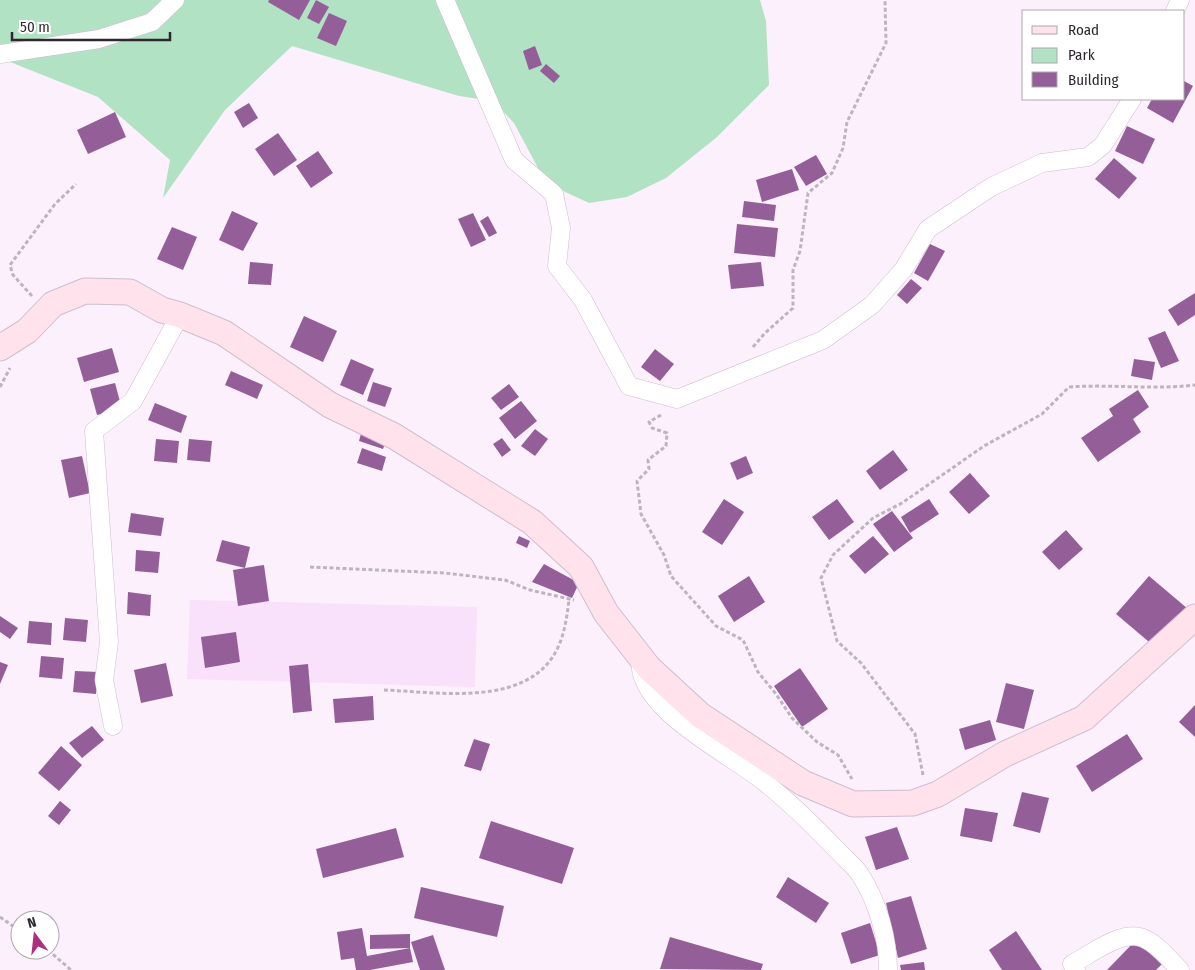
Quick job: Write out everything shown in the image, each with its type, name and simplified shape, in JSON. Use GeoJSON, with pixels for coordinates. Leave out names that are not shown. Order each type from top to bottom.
{"type":"FeatureCollection","features":[{"type":"Feature","properties":{"kind":"street"},"geometry":{"type":"LineString","coordinates":[[0,54],[100,39],[152,22],[175,0]]}},
{"type":"Feature","properties":{"kind":"street"},"geometry":{"type":"LineString","coordinates":[[445,0],[514,160],[554,194],[561,228],[557,266],[583,300],[629,386],[677,399],[823,340],[872,305],[903,270],[928,229],[991,187],[1042,163],[1088,158],[1103,145],[1131,100]]}},
{"type":"Feature","properties":{"kind":"street"},"geometry":{"type":"LineString","coordinates":[[0,348],[27,331],[53,304],[85,291],[130,292],[162,310],[180,314],[224,333],[330,405],[394,436],[532,522],[582,567],[606,613],[648,668],[700,714],[803,783],[853,804],[913,803],[938,794],[1005,754],[1084,718],[1195,617]]}},
{"type":"Feature","properties":{"kind":"street"},"geometry":{"type":"LineString","coordinates":[[113,726],[104,680],[109,642],[94,430],[133,401],[180,314]]}},
{"type":"Feature","properties":{"kind":"street"},"geometry":{"type":"LineString","coordinates":[[641,657],[639,669],[644,683],[658,702],[695,734],[763,781],[822,835],[861,875],[881,919],[888,970]]}},
{"type":"Feature","properties":{"kind":"street"},"geometry":{"type":"LineString","coordinates":[[1076,970],[1072,964],[1124,937],[1136,936],[1147,940],[1180,970]]}},
{"type":"Feature","properties":{"kind":"path"},"geometry":{"type":"LineString","coordinates":[[748,352],[765,333],[793,308],[792,270],[800,251],[808,193],[832,173],[843,148],[848,122],[886,43],[885,0]]}},
{"type":"Feature","properties":{"kind":"path"},"geometry":{"type":"LineString","coordinates":[[46,311],[13,275],[10,265],[55,204],[76,184]]}},
{"type":"Feature","properties":{"kind":"path"},"geometry":{"type":"LineString","coordinates":[[925,785],[916,734],[861,663],[837,641],[821,578],[833,556],[873,518],[902,503],[984,446],[1042,414],[1069,387],[1100,385],[1166,388],[1195,385]]}},
{"type":"Feature","properties":{"kind":"path"},"geometry":{"type":"LineString","coordinates":[[677,399],[668,411],[649,422],[652,428],[667,433],[666,446],[648,460],[648,469],[637,481],[641,514],[664,554],[671,576],[716,626],[743,640],[758,672],[792,718],[818,742],[838,755],[854,782],[853,804]]}},
{"type":"Feature","properties":{"kind":"path"},"geometry":{"type":"LineString","coordinates":[[310,567],[445,573],[497,579],[569,600],[581,600],[606,613]]}},
{"type":"Feature","properties":{"kind":"path"},"geometry":{"type":"LineString","coordinates":[[384,690],[480,694],[518,685],[546,666],[558,647],[566,627],[569,600]]}},
{"type":"Feature","properties":{"kind":"path"},"geometry":{"type":"LineString","coordinates":[[60,960],[71,970]]}},
{"type":"Feature","properties":{"kind":"shaded area"},"geometry":{"type":"Polygon","coordinates":[[[190,600],[477,607],[475,687],[187,679],[190,600]]]}},
{"type":"Feature","properties":{"kind":"green space"},"geometry":{"type":"Polygon","coordinates":[[[0,0],[760,0],[766,21],[769,85],[717,137],[666,178],[627,197],[589,203],[546,183],[514,123],[493,101],[459,96],[292,46],[225,110],[163,198],[170,160],[98,97],[0,58],[0,0]]]}},
{"type":"Feature","properties":{"kind":"building"},"geometry":{"type":"Polygon","coordinates":[[[269,0],[310,0],[299,20],[268,2],[269,0]]]}},
{"type":"Feature","properties":{"kind":"building"},"geometry":{"type":"Polygon","coordinates":[[[316,0],[329,7],[319,24],[307,18],[316,0]]]}},
{"type":"Feature","properties":{"kind":"building"},"geometry":{"type":"Polygon","coordinates":[[[329,13],[347,21],[336,46],[317,38],[329,13]]]}},
{"type":"Feature","properties":{"kind":"building"},"geometry":{"type":"Polygon","coordinates":[[[535,46],[542,65],[529,70],[523,51],[535,46]]]}},
{"type":"Feature","properties":{"kind":"building"},"geometry":{"type":"Polygon","coordinates":[[[546,64],[560,76],[554,83],[540,71],[546,64]]]}},
{"type":"Feature","properties":{"kind":"building"},"geometry":{"type":"Polygon","coordinates":[[[1185,82],[1193,86],[1173,123],[1147,108],[1151,100],[1185,100],[1185,82]]]}},
{"type":"Feature","properties":{"kind":"building"},"geometry":{"type":"Polygon","coordinates":[[[249,103],[258,118],[243,128],[234,112],[249,103]]]}},
{"type":"Feature","properties":{"kind":"building"},"geometry":{"type":"Polygon","coordinates":[[[115,112],[126,137],[88,154],[77,130],[115,112]]]}},
{"type":"Feature","properties":{"kind":"building"},"geometry":{"type":"Polygon","coordinates":[[[1127,126],[1155,139],[1143,164],[1115,151],[1127,126]]]}},
{"type":"Feature","properties":{"kind":"building"},"geometry":{"type":"Polygon","coordinates":[[[278,133],[297,160],[274,176],[255,149],[278,133]]]}},
{"type":"Feature","properties":{"kind":"building"},"geometry":{"type":"Polygon","coordinates":[[[318,151],[333,173],[311,188],[296,166],[318,151]]]}},
{"type":"Feature","properties":{"kind":"building"},"geometry":{"type":"Polygon","coordinates":[[[816,155],[827,174],[806,186],[794,167],[816,155]]]}},
{"type":"Feature","properties":{"kind":"building"},"geometry":{"type":"Polygon","coordinates":[[[1114,158],[1137,178],[1119,199],[1095,179],[1114,158]]]}},
{"type":"Feature","properties":{"kind":"building"},"geometry":{"type":"Polygon","coordinates":[[[792,169],[799,190],[762,202],[756,180],[792,169]]]}},
{"type":"Feature","properties":{"kind":"building"},"geometry":{"type":"Polygon","coordinates":[[[744,201],[776,205],[774,221],[742,217],[744,201]]]}},
{"type":"Feature","properties":{"kind":"building"},"geometry":{"type":"Polygon","coordinates":[[[232,211],[258,223],[243,251],[219,240],[232,211]]]}},
{"type":"Feature","properties":{"kind":"building"},"geometry":{"type":"Polygon","coordinates":[[[473,213],[486,240],[471,247],[458,219],[473,213]]]}},
{"type":"Feature","properties":{"kind":"building"},"geometry":{"type":"Polygon","coordinates":[[[488,216],[497,233],[489,237],[480,221],[488,216]]]}},
{"type":"Feature","properties":{"kind":"building"},"geometry":{"type":"Polygon","coordinates":[[[737,224],[778,228],[775,257],[734,253],[737,224]]]}},
{"type":"Feature","properties":{"kind":"building"},"geometry":{"type":"Polygon","coordinates":[[[172,227],[197,237],[183,270],[157,259],[172,227]]]}},
{"type":"Feature","properties":{"kind":"building"},"geometry":{"type":"Polygon","coordinates":[[[930,244],[945,251],[928,281],[914,273],[930,244]]]}},
{"type":"Feature","properties":{"kind":"building"},"geometry":{"type":"Polygon","coordinates":[[[250,262],[273,264],[271,285],[248,284],[250,262]]]}},
{"type":"Feature","properties":{"kind":"building"},"geometry":{"type":"Polygon","coordinates":[[[761,262],[764,286],[731,289],[728,265],[761,262]]]}},
{"type":"Feature","properties":{"kind":"building"},"geometry":{"type":"Polygon","coordinates":[[[911,279],[922,288],[907,304],[897,295],[911,279]]]}},
{"type":"Feature","properties":{"kind":"building"},"geometry":{"type":"Polygon","coordinates":[[[1195,293],[1195,315],[1178,326],[1168,310],[1195,293]]]}},
{"type":"Feature","properties":{"kind":"building"},"geometry":{"type":"Polygon","coordinates":[[[304,316],[337,331],[323,362],[290,347],[304,316]]]}},
{"type":"Feature","properties":{"kind":"building"},"geometry":{"type":"Polygon","coordinates":[[[1165,331],[1179,361],[1161,368],[1148,338],[1165,331]]]}},
{"type":"Feature","properties":{"kind":"building"},"geometry":{"type":"Polygon","coordinates":[[[112,348],[119,372],[84,382],[77,358],[112,348]]]}},
{"type":"Feature","properties":{"kind":"building"},"geometry":{"type":"Polygon","coordinates":[[[655,349],[674,364],[660,381],[641,367],[655,349]]]}},
{"type":"Feature","properties":{"kind":"building"},"geometry":{"type":"Polygon","coordinates":[[[351,359],[374,369],[363,395],[340,385],[351,359]]]}},
{"type":"Feature","properties":{"kind":"building"},"geometry":{"type":"Polygon","coordinates":[[[1134,359],[1155,362],[1152,380],[1131,376],[1134,359]]]}},
{"type":"Feature","properties":{"kind":"building"},"geometry":{"type":"Polygon","coordinates":[[[231,371],[263,385],[257,399],[225,385],[231,371]]]}},
{"type":"Feature","properties":{"kind":"building"},"geometry":{"type":"Polygon","coordinates":[[[373,382],[392,388],[385,407],[367,401],[373,382]]]}},
{"type":"Feature","properties":{"kind":"building"},"geometry":{"type":"Polygon","coordinates":[[[115,383],[122,409],[97,415],[90,389],[115,383]]]}},
{"type":"Feature","properties":{"kind":"building"},"geometry":{"type":"Polygon","coordinates":[[[509,384],[519,397],[501,410],[491,398],[509,384]]]}},
{"type":"Feature","properties":{"kind":"building"},"geometry":{"type":"Polygon","coordinates":[[[1138,390],[1149,407],[1133,419],[1141,432],[1098,462],[1081,438],[1113,416],[1109,409],[1138,390]]]}},
{"type":"Feature","properties":{"kind":"building"},"geometry":{"type":"Polygon","coordinates":[[[521,401],[537,421],[515,439],[499,418],[521,401]]]}},
{"type":"Feature","properties":{"kind":"building"},"geometry":{"type":"Polygon","coordinates":[[[155,403],[187,416],[181,433],[148,420],[155,403]]]}},
{"type":"Feature","properties":{"kind":"building"},"geometry":{"type":"Polygon","coordinates":[[[535,429],[548,439],[535,456],[521,446],[535,429]]]}},
{"type":"Feature","properties":{"kind":"building"},"geometry":{"type":"Polygon","coordinates":[[[362,430],[387,438],[383,449],[359,441],[362,430]]]}},
{"type":"Feature","properties":{"kind":"building"},"geometry":{"type":"Polygon","coordinates":[[[502,438],[511,450],[502,457],[493,444],[502,438]]]}},
{"type":"Feature","properties":{"kind":"building"},"geometry":{"type":"Polygon","coordinates":[[[156,439],[179,441],[177,463],[154,461],[156,439]]]}},
{"type":"Feature","properties":{"kind":"building"},"geometry":{"type":"Polygon","coordinates":[[[189,439],[212,441],[210,462],[187,460],[189,439]]]}},
{"type":"Feature","properties":{"kind":"building"},"geometry":{"type":"Polygon","coordinates":[[[362,448],[386,457],[382,471],[357,463],[362,448]]]}},
{"type":"Feature","properties":{"kind":"building"},"geometry":{"type":"Polygon","coordinates":[[[893,450],[908,470],[880,490],[866,471],[893,450]]]}},
{"type":"Feature","properties":{"kind":"building"},"geometry":{"type":"Polygon","coordinates":[[[82,456],[90,493],[69,498],[61,460],[82,456]]]}},
{"type":"Feature","properties":{"kind":"building"},"geometry":{"type":"Polygon","coordinates":[[[746,456],[753,473],[737,480],[730,463],[746,456]]]}},
{"type":"Feature","properties":{"kind":"building"},"geometry":{"type":"Polygon","coordinates":[[[970,473],[990,496],[969,514],[949,492],[970,473]]]}},
{"type":"Feature","properties":{"kind":"building"},"geometry":{"type":"Polygon","coordinates":[[[724,499],[744,512],[722,545],[702,532],[724,499]]]}},
{"type":"Feature","properties":{"kind":"building"},"geometry":{"type":"Polygon","coordinates":[[[837,499],[854,522],[829,540],[812,517],[837,499]]]}},
{"type":"Feature","properties":{"kind":"building"},"geometry":{"type":"Polygon","coordinates":[[[929,499],[939,514],[910,533],[901,517],[929,499]]]}},
{"type":"Feature","properties":{"kind":"building"},"geometry":{"type":"Polygon","coordinates":[[[892,511],[913,538],[894,552],[873,524],[892,511]]]}},
{"type":"Feature","properties":{"kind":"building"},"geometry":{"type":"Polygon","coordinates":[[[131,513],[164,518],[161,536],[128,532],[131,513]]]}},
{"type":"Feature","properties":{"kind":"building"},"geometry":{"type":"Polygon","coordinates":[[[1066,530],[1083,549],[1059,570],[1042,552],[1066,530]]]}},
{"type":"Feature","properties":{"kind":"building"},"geometry":{"type":"Polygon","coordinates":[[[519,536],[530,541],[527,548],[516,543],[519,536]]]}},
{"type":"Feature","properties":{"kind":"building"},"geometry":{"type":"Polygon","coordinates":[[[873,536],[889,554],[865,574],[849,556],[873,536]]]}},
{"type":"Feature","properties":{"kind":"building"},"geometry":{"type":"Polygon","coordinates":[[[222,540],[250,547],[245,568],[216,561],[222,540]]]}},
{"type":"Feature","properties":{"kind":"building"},"geometry":{"type":"Polygon","coordinates":[[[136,550],[160,552],[158,573],[135,571],[136,550]]]}},
{"type":"Feature","properties":{"kind":"building"},"geometry":{"type":"Polygon","coordinates":[[[544,564],[579,583],[572,598],[532,582],[544,564]]]}},
{"type":"Feature","properties":{"kind":"building"},"geometry":{"type":"Polygon","coordinates":[[[264,565],[269,601],[238,606],[233,570],[264,565]]]}},
{"type":"Feature","properties":{"kind":"building"},"geometry":{"type":"Polygon","coordinates":[[[749,576],[765,602],[734,622],[718,596],[749,576]]]}},
{"type":"Feature","properties":{"kind":"building"},"geometry":{"type":"Polygon","coordinates":[[[1149,576],[1188,609],[1155,647],[1116,614],[1149,576]]]}},
{"type":"Feature","properties":{"kind":"building"},"geometry":{"type":"Polygon","coordinates":[[[128,592],[151,595],[150,616],[127,614],[128,592]]]}},
{"type":"Feature","properties":{"kind":"building"},"geometry":{"type":"Polygon","coordinates":[[[0,616],[18,628],[10,639],[0,632],[0,616]]]}},
{"type":"Feature","properties":{"kind":"building"},"geometry":{"type":"Polygon","coordinates":[[[65,618],[88,620],[86,642],[63,640],[65,618]]]}},
{"type":"Feature","properties":{"kind":"building"},"geometry":{"type":"Polygon","coordinates":[[[29,621],[52,623],[51,645],[27,643],[29,621]]]}},
{"type":"Feature","properties":{"kind":"building"},"geometry":{"type":"Polygon","coordinates":[[[236,632],[240,662],[205,668],[201,637],[236,632]]]}},
{"type":"Feature","properties":{"kind":"building"},"geometry":{"type":"Polygon","coordinates":[[[41,656],[64,658],[62,679],[39,677],[41,656]]]}},
{"type":"Feature","properties":{"kind":"building"},"geometry":{"type":"Polygon","coordinates":[[[0,662],[8,665],[0,684],[0,662]]]}},
{"type":"Feature","properties":{"kind":"building"},"geometry":{"type":"Polygon","coordinates":[[[166,663],[173,696],[141,703],[134,670],[166,663]]]}},
{"type":"Feature","properties":{"kind":"building"},"geometry":{"type":"Polygon","coordinates":[[[308,664],[312,711],[293,713],[289,666],[308,664]]]}},
{"type":"Feature","properties":{"kind":"building"},"geometry":{"type":"Polygon","coordinates":[[[800,668],[828,709],[802,727],[774,686],[800,668]]]}},
{"type":"Feature","properties":{"kind":"building"},"geometry":{"type":"Polygon","coordinates":[[[75,671],[98,672],[96,694],[73,692],[75,671]]]}},
{"type":"Feature","properties":{"kind":"building"},"geometry":{"type":"Polygon","coordinates":[[[1006,683],[1034,690],[1024,729],[996,722],[1006,683]]]}},
{"type":"Feature","properties":{"kind":"building"},"geometry":{"type":"Polygon","coordinates":[[[373,696],[374,720],[335,723],[333,699],[373,696]]]}},
{"type":"Feature","properties":{"kind":"building"},"geometry":{"type":"Polygon","coordinates":[[[1195,705],[1195,737],[1179,722],[1195,705]]]}},
{"type":"Feature","properties":{"kind":"building"},"geometry":{"type":"Polygon","coordinates":[[[990,720],[996,740],[965,750],[959,729],[990,720]]]}},
{"type":"Feature","properties":{"kind":"building"},"geometry":{"type":"Polygon","coordinates":[[[92,726],[104,740],[82,758],[69,743],[92,726]]]}},
{"type":"Feature","properties":{"kind":"building"},"geometry":{"type":"Polygon","coordinates":[[[1127,734],[1143,759],[1092,792],[1076,766],[1127,734]]]}},
{"type":"Feature","properties":{"kind":"building"},"geometry":{"type":"Polygon","coordinates":[[[474,739],[490,744],[481,771],[464,766],[474,739]]]}},
{"type":"Feature","properties":{"kind":"building"},"geometry":{"type":"Polygon","coordinates":[[[61,746],[82,765],[59,791],[38,773],[61,746]]]}},
{"type":"Feature","properties":{"kind":"building"},"geometry":{"type":"Polygon","coordinates":[[[1022,792],[1049,798],[1040,833],[1013,826],[1022,792]]]}},
{"type":"Feature","properties":{"kind":"building"},"geometry":{"type":"Polygon","coordinates":[[[60,801],[71,810],[59,825],[48,816],[60,801]]]}},
{"type":"Feature","properties":{"kind":"building"},"geometry":{"type":"Polygon","coordinates":[[[965,808],[998,813],[992,842],[960,836],[965,808]]]}},
{"type":"Feature","properties":{"kind":"building"},"geometry":{"type":"Polygon","coordinates":[[[491,821],[574,848],[562,884],[479,858],[491,821]]]}},
{"type":"Feature","properties":{"kind":"building"},"geometry":{"type":"Polygon","coordinates":[[[897,827],[909,859],[876,870],[865,837],[897,827]]]}},
{"type":"Feature","properties":{"kind":"building"},"geometry":{"type":"Polygon","coordinates":[[[396,828],[404,857],[323,878],[316,849],[396,828]]]}},
{"type":"Feature","properties":{"kind":"building"},"geometry":{"type":"Polygon","coordinates":[[[788,877],[829,903],[816,923],[776,897],[788,877]]]}},
{"type":"Feature","properties":{"kind":"building"},"geometry":{"type":"Polygon","coordinates":[[[421,887],[504,906],[497,937],[414,918],[421,887]]]}},
{"type":"Feature","properties":{"kind":"building"},"geometry":{"type":"Polygon","coordinates":[[[911,896],[927,949],[898,958],[886,903],[911,896]]]}},
{"type":"Feature","properties":{"kind":"building"},"geometry":{"type":"Polygon","coordinates":[[[870,923],[880,955],[851,964],[841,933],[870,923]]]}},
{"type":"Feature","properties":{"kind":"building"},"geometry":{"type":"Polygon","coordinates":[[[362,928],[367,956],[410,948],[413,962],[370,970],[356,970],[354,958],[341,960],[337,932],[362,928]]]}},
{"type":"Feature","properties":{"kind":"building"},"geometry":{"type":"Polygon","coordinates":[[[1016,931],[1042,970],[1002,970],[989,950],[1016,931]]]}},
{"type":"Feature","properties":{"kind":"building"},"geometry":{"type":"Polygon","coordinates":[[[410,934],[410,948],[370,949],[370,935],[410,934]]]}},
{"type":"Feature","properties":{"kind":"building"},"geometry":{"type":"Polygon","coordinates":[[[433,935],[445,970],[420,970],[411,942],[433,935]]]}},
{"type":"Feature","properties":{"kind":"building"},"geometry":{"type":"Polygon","coordinates":[[[670,937],[763,964],[761,970],[660,969],[670,937]]]}},
{"type":"Feature","properties":{"kind":"building"},"geometry":{"type":"Polygon","coordinates":[[[1136,940],[1162,964],[1156,970],[1107,970],[1136,940]]]}},
{"type":"Feature","properties":{"kind":"building"},"geometry":{"type":"Polygon","coordinates":[[[924,962],[925,970],[901,970],[900,965],[924,962]]]}}]}
